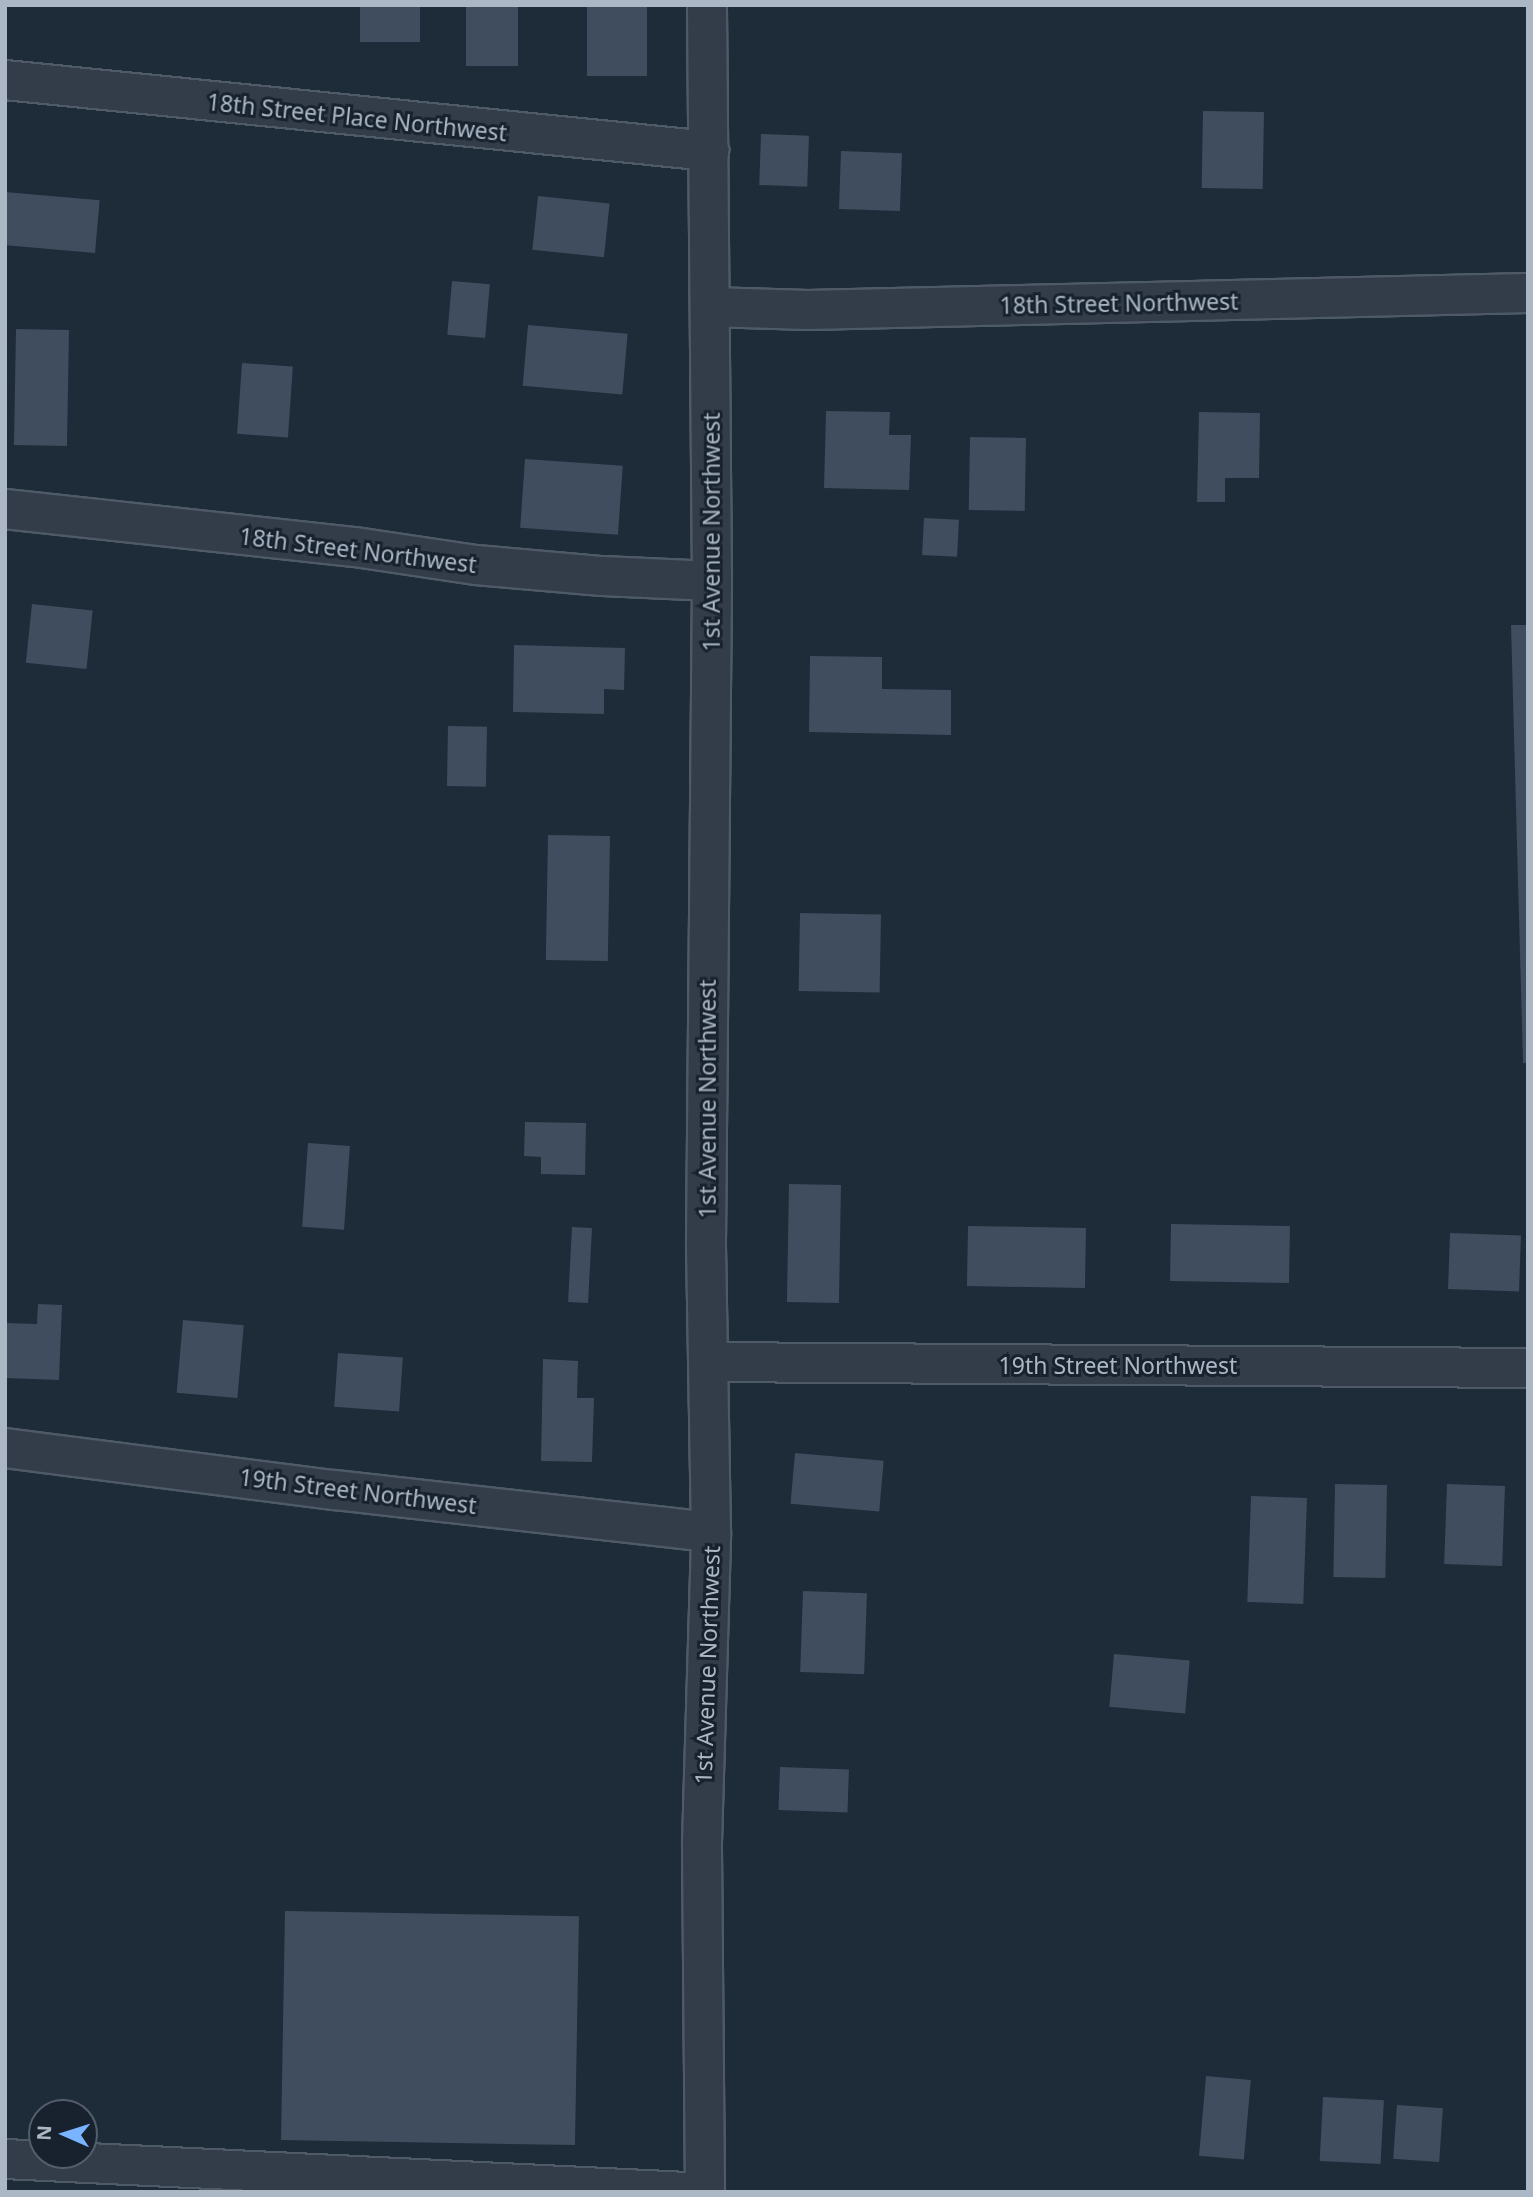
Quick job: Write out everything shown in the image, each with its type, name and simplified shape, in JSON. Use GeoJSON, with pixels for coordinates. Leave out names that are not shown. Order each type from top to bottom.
{"type":"FeatureCollection","features":[{"type":"Feature","properties":{"kind":"street","name":"1st Avenue Northwest"},"geometry":{"type":"LineString","coordinates":[[705,2192],[702,1843],[711,1532],[708,1362],[712,581],[707,5]]}},
{"type":"Feature","properties":{"kind":"street","name":"18th Street Place Northwest"},"geometry":{"type":"LineString","coordinates":[[5,80],[709,151]]}},
{"type":"Feature","properties":{"kind":"street","name":"18th Street Northwest"},"geometry":{"type":"LineString","coordinates":[[710,307],[822,310],[1528,293]]}},
{"type":"Feature","properties":{"kind":"street","name":"18th Street Northwest"},"geometry":{"type":"LineString","coordinates":[[5,509],[355,547],[476,565],[603,576],[712,581]]}},
{"type":"Feature","properties":{"kind":"street","name":"19th Street Northwest"},"geometry":{"type":"LineString","coordinates":[[708,1362],[1528,1368]]}},
{"type":"Feature","properties":{"kind":"street","name":"19th Street Northwest"},"geometry":{"type":"LineString","coordinates":[[5,1448],[335,1490],[711,1532]]}},
{"type":"Feature","properties":{"kind":"street"},"geometry":{"type":"LineString","coordinates":[[5,2159],[688,2192]]}},
{"type":"Feature","properties":{"kind":"building"},"geometry":{"type":"Polygon","coordinates":[[[360,5],[420,5],[420,42],[360,42],[360,5]]]}},
{"type":"Feature","properties":{"kind":"building"},"geometry":{"type":"Polygon","coordinates":[[[466,5],[518,5],[518,66],[466,66],[466,5]]]}},
{"type":"Feature","properties":{"kind":"building"},"geometry":{"type":"Polygon","coordinates":[[[587,5],[647,5],[647,76],[587,76],[587,5]]]}},
{"type":"Feature","properties":{"kind":"building"},"geometry":{"type":"Polygon","coordinates":[[[1203,111],[1264,112],[1263,189],[1202,188],[1203,111]]]}},
{"type":"Feature","properties":{"kind":"building"},"geometry":{"type":"Polygon","coordinates":[[[761,134],[809,136],[807,187],[759,185],[761,134]]]}},
{"type":"Feature","properties":{"kind":"building"},"geometry":{"type":"Polygon","coordinates":[[[841,151],[902,153],[900,211],[839,209],[841,151]]]}},
{"type":"Feature","properties":{"kind":"building"},"geometry":{"type":"Polygon","coordinates":[[[5,192],[100,200],[95,253],[5,245],[5,192]]]}},
{"type":"Feature","properties":{"kind":"building"},"geometry":{"type":"Polygon","coordinates":[[[538,196],[610,204],[604,257],[532,250],[538,196]]]}},
{"type":"Feature","properties":{"kind":"building"},"geometry":{"type":"Polygon","coordinates":[[[452,281],[490,284],[485,338],[447,335],[452,281]]]}},
{"type":"Feature","properties":{"kind":"building"},"geometry":{"type":"Polygon","coordinates":[[[528,325],[628,334],[622,394],[523,386],[528,325]]]}},
{"type":"Feature","properties":{"kind":"building"},"geometry":{"type":"Polygon","coordinates":[[[16,329],[69,330],[67,446],[14,445],[16,329]]]}},
{"type":"Feature","properties":{"kind":"building"},"geometry":{"type":"Polygon","coordinates":[[[242,363],[293,367],[288,437],[237,434],[242,363]]]}},
{"type":"Feature","properties":{"kind":"building"},"geometry":{"type":"Polygon","coordinates":[[[826,411],[890,412],[889,435],[911,435],[909,490],[824,488],[826,411]]]}},
{"type":"Feature","properties":{"kind":"building"},"geometry":{"type":"Polygon","coordinates":[[[1199,412],[1260,413],[1259,478],[1225,478],[1225,502],[1197,502],[1199,412]]]}},
{"type":"Feature","properties":{"kind":"building"},"geometry":{"type":"Polygon","coordinates":[[[970,437],[1026,438],[1025,511],[969,510],[970,437]]]}},
{"type":"Feature","properties":{"kind":"building"},"geometry":{"type":"Polygon","coordinates":[[[525,459],[623,466],[618,535],[520,528],[525,459]]]}},
{"type":"Feature","properties":{"kind":"building"},"geometry":{"type":"Polygon","coordinates":[[[924,518],[959,520],[957,557],[922,555],[924,518]]]}},
{"type":"Feature","properties":{"kind":"building"},"geometry":{"type":"Polygon","coordinates":[[[32,604],[93,610],[86,669],[26,663],[32,604]]]}},
{"type":"Feature","properties":{"kind":"building"},"geometry":{"type":"Polygon","coordinates":[[[1511,625],[1528,625],[1528,1063],[1523,1063],[1511,625]]]}},
{"type":"Feature","properties":{"kind":"building"},"geometry":{"type":"Polygon","coordinates":[[[514,645],[625,648],[624,690],[604,689],[604,714],[513,712],[514,645]]]}},
{"type":"Feature","properties":{"kind":"building"},"geometry":{"type":"Polygon","coordinates":[[[810,656],[882,657],[882,689],[951,690],[951,735],[809,732],[810,656]]]}},
{"type":"Feature","properties":{"kind":"building"},"geometry":{"type":"Polygon","coordinates":[[[448,726],[487,727],[486,787],[447,786],[448,726]]]}},
{"type":"Feature","properties":{"kind":"building"},"geometry":{"type":"Polygon","coordinates":[[[548,835],[610,836],[608,961],[546,960],[548,835]]]}},
{"type":"Feature","properties":{"kind":"building"},"geometry":{"type":"Polygon","coordinates":[[[800,913],[881,914],[880,992],[799,991],[800,913]]]}},
{"type":"Feature","properties":{"kind":"building"},"geometry":{"type":"Polygon","coordinates":[[[525,1122],[586,1123],[585,1175],[541,1174],[541,1157],[524,1156],[525,1122]]]}},
{"type":"Feature","properties":{"kind":"building"},"geometry":{"type":"Polygon","coordinates":[[[308,1143],[350,1146],[344,1230],[302,1227],[308,1143]]]}},
{"type":"Feature","properties":{"kind":"building"},"geometry":{"type":"Polygon","coordinates":[[[789,1184],[841,1185],[839,1303],[787,1302],[789,1184]]]}},
{"type":"Feature","properties":{"kind":"building"},"geometry":{"type":"Polygon","coordinates":[[[1171,1224],[1290,1226],[1289,1283],[1170,1281],[1171,1224]]]}},
{"type":"Feature","properties":{"kind":"building"},"geometry":{"type":"Polygon","coordinates":[[[968,1226],[1086,1228],[1085,1288],[967,1286],[968,1226]]]}},
{"type":"Feature","properties":{"kind":"building"},"geometry":{"type":"Polygon","coordinates":[[[572,1227],[592,1228],[588,1303],[568,1302],[572,1227]]]}},
{"type":"Feature","properties":{"kind":"building"},"geometry":{"type":"Polygon","coordinates":[[[1450,1233],[1521,1235],[1519,1291],[1448,1289],[1450,1233]]]}},
{"type":"Feature","properties":{"kind":"building"},"geometry":{"type":"Polygon","coordinates":[[[38,1304],[62,1305],[59,1380],[5,1378],[5,1323],[37,1324],[38,1304]]]}},
{"type":"Feature","properties":{"kind":"building"},"geometry":{"type":"Polygon","coordinates":[[[183,1320],[244,1325],[237,1398],[177,1393],[183,1320]]]}},
{"type":"Feature","properties":{"kind":"building"},"geometry":{"type":"Polygon","coordinates":[[[338,1353],[403,1358],[399,1411],[334,1407],[338,1353]]]}},
{"type":"Feature","properties":{"kind":"building"},"geometry":{"type":"Polygon","coordinates":[[[543,1359],[578,1361],[577,1398],[594,1398],[592,1462],[541,1461],[543,1359]]]}},
{"type":"Feature","properties":{"kind":"building"},"geometry":{"type":"Polygon","coordinates":[[[795,1453],[884,1461],[879,1512],[791,1504],[795,1453]]]}},
{"type":"Feature","properties":{"kind":"building"},"geometry":{"type":"Polygon","coordinates":[[[1335,1484],[1387,1485],[1385,1578],[1333,1577],[1335,1484]]]}},
{"type":"Feature","properties":{"kind":"building"},"geometry":{"type":"Polygon","coordinates":[[[1447,1484],[1505,1486],[1502,1566],[1444,1564],[1447,1484]]]}},
{"type":"Feature","properties":{"kind":"building"},"geometry":{"type":"Polygon","coordinates":[[[1251,1496],[1307,1498],[1303,1604],[1247,1602],[1251,1496]]]}},
{"type":"Feature","properties":{"kind":"building"},"geometry":{"type":"Polygon","coordinates":[[[803,1591],[867,1593],[864,1674],[800,1672],[803,1591]]]}},
{"type":"Feature","properties":{"kind":"building"},"geometry":{"type":"Polygon","coordinates":[[[1114,1654],[1190,1661],[1185,1713],[1109,1707],[1114,1654]]]}},
{"type":"Feature","properties":{"kind":"building"},"geometry":{"type":"Polygon","coordinates":[[[780,1767],[849,1769],[847,1812],[778,1810],[780,1767]]]}},
{"type":"Feature","properties":{"kind":"building"},"geometry":{"type":"Polygon","coordinates":[[[285,1911],[579,1916],[575,2145],[281,2140],[285,1911]]]}},
{"type":"Feature","properties":{"kind":"building"},"geometry":{"type":"Polygon","coordinates":[[[1206,2076],[1251,2080],[1244,2160],[1199,2156],[1206,2076]]]}},
{"type":"Feature","properties":{"kind":"building"},"geometry":{"type":"Polygon","coordinates":[[[1323,2097],[1384,2100],[1381,2164],[1320,2161],[1323,2097]]]}},
{"type":"Feature","properties":{"kind":"building"},"geometry":{"type":"Polygon","coordinates":[[[1397,2105],[1443,2108],[1439,2162],[1393,2159],[1397,2105]]]}}]}
